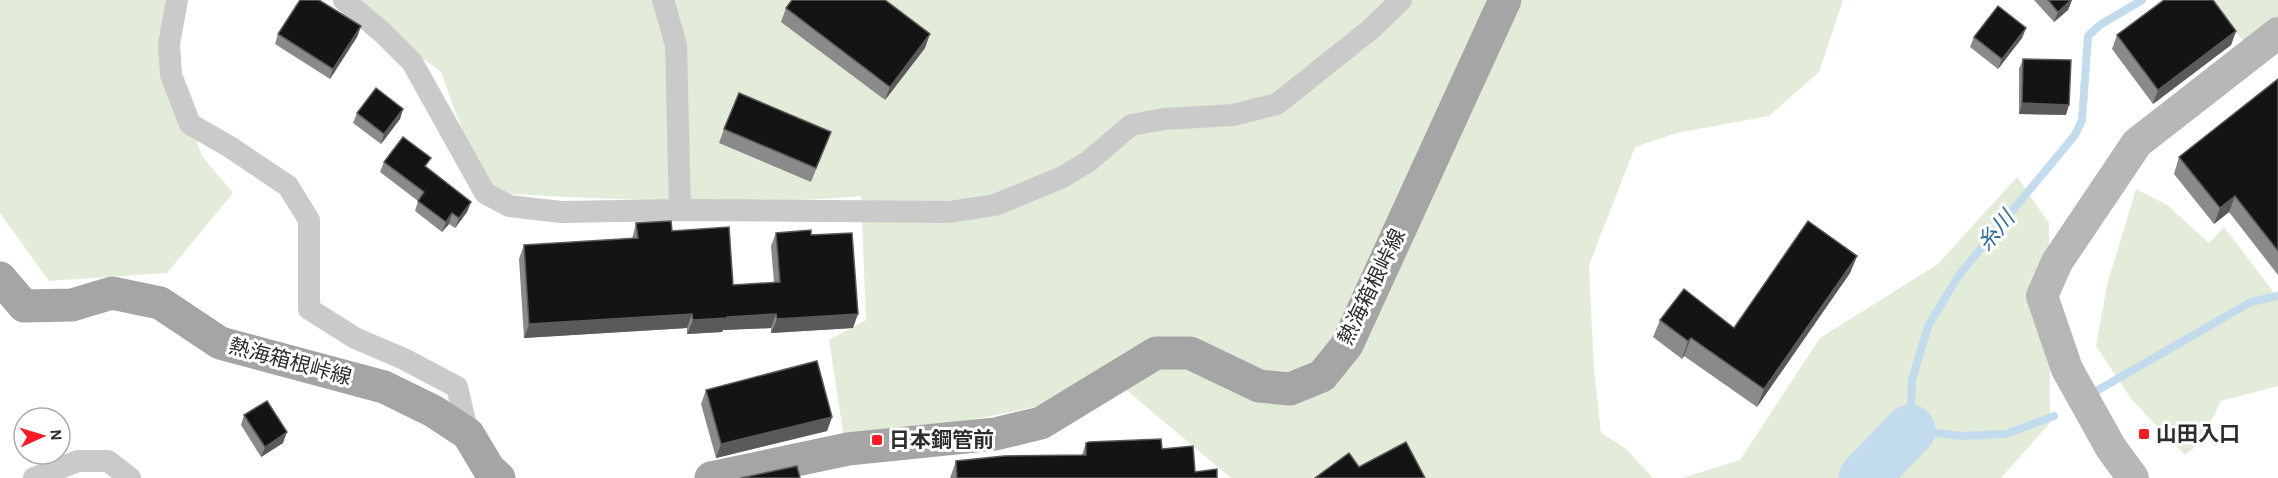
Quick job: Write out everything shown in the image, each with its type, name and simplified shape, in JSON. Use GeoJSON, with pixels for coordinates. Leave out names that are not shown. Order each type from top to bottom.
{"type":"FeatureCollection","features":[{"type":"Feature","properties":{"kind":"main road","name":"熱海箱根峠線"},"geometry":{"type":"LineString","coordinates":[[711,478],[800,469],[848,449],[995,434],[1041,423],[1156,353],[1190,353],[1259,386],[1290,389],[1322,376],[1347,345],[1505,0]]}},
{"type":"Feature","properties":{"kind":"main road","name":"熱海箱根峠線"},"geometry":{"type":"LineString","coordinates":[[0,278],[24,306],[72,305],[112,293],[160,303],[219,343],[384,387],[433,411],[468,434],[489,469],[499,478]]}},
{"type":"Feature","properties":{"kind":"street"},"geometry":{"type":"LineString","coordinates":[[177,0],[169,44],[171,75],[190,124],[230,147],[288,186],[309,220],[309,309],[355,338],[404,358],[457,387],[468,434]]}},
{"type":"Feature","properties":{"kind":"street"},"geometry":{"type":"LineString","coordinates":[[344,0],[383,33],[412,62],[485,193],[508,206],[561,212],[680,210],[949,212],[995,205],[1063,177],[1089,161],[1131,125],[1164,119],[1233,115],[1277,104],[1371,29],[1401,0]]}},
{"type":"Feature","properties":{"kind":"street"},"geometry":{"type":"LineString","coordinates":[[663,0],[676,45],[680,210]]}},
{"type":"Feature","properties":{"kind":"street"},"geometry":{"type":"LineString","coordinates":[[2133,478],[2111,448],[2067,369],[2042,296],[2057,262],[2137,143],[2278,33]]}},
{"type":"Feature","properties":{"kind":"street"},"geometry":{"type":"LineString","coordinates":[[34,478],[78,461],[108,461],[130,478]]}},
{"type":"Feature","properties":{"kind":"green space"},"geometry":{"type":"Polygon","coordinates":[[[0,0],[169,0],[159,34],[202,156],[233,193],[167,273],[49,281],[0,213],[0,0]]]}},
{"type":"Feature","properties":{"kind":"green space"},"geometry":{"type":"Polygon","coordinates":[[[344,0],[1843,0],[1819,72],[1769,116],[1677,133],[1635,147],[1589,265],[1594,370],[1601,433],[1625,448],[1653,478],[1231,478],[1125,389],[845,445],[829,340],[866,320],[861,196],[720,201],[485,193],[441,72],[344,0]]]}},
{"type":"Feature","properties":{"kind":"green space"},"geometry":{"type":"Polygon","coordinates":[[[2203,0],[2278,0],[2278,42],[2262,59],[2203,0]]]}},
{"type":"Feature","properties":{"kind":"green space"},"geometry":{"type":"Polygon","coordinates":[[[2017,177],[2049,223],[2050,423],[2001,478],[1682,478],[1740,460],[1820,338],[1938,264],[2017,177]]]}},
{"type":"Feature","properties":{"kind":"green space"},"geometry":{"type":"Polygon","coordinates":[[[2136,189],[2167,205],[2209,243],[2224,227],[2278,298],[2278,386],[2221,401],[2200,443],[2185,455],[2132,400],[2096,346],[2107,285],[2136,189]]]}},
{"type":"Feature","properties":{"kind":"building"},"geometry":{"type":"Polygon","coordinates":[[[300,0],[319,0],[361,26],[333,69],[278,34],[300,0]]]}},
{"type":"Feature","properties":{"kind":"building"},"geometry":{"type":"Polygon","coordinates":[[[792,0],[885,0],[930,34],[890,87],[786,8],[792,0]]]}},
{"type":"Feature","properties":{"kind":"building"},"geometry":{"type":"Polygon","coordinates":[[[2048,0],[2071,0],[2058,12],[2048,0]]]}},
{"type":"Feature","properties":{"kind":"building"},"geometry":{"type":"Polygon","coordinates":[[[2164,0],[2213,0],[2236,31],[2158,90],[2117,35],[2164,0]]]}},
{"type":"Feature","properties":{"kind":"building"},"geometry":{"type":"Polygon","coordinates":[[[1998,6],[2026,28],[2002,59],[1974,37],[1998,6]]]}},
{"type":"Feature","properties":{"kind":"building"},"geometry":{"type":"Polygon","coordinates":[[[2023,59],[2071,60],[2069,105],[2022,103],[2023,59]]]}},
{"type":"Feature","properties":{"kind":"building"},"geometry":{"type":"Polygon","coordinates":[[[2278,79],[2278,251],[2235,196],[2220,208],[2179,157],[2278,79]]]}},
{"type":"Feature","properties":{"kind":"building"},"geometry":{"type":"Polygon","coordinates":[[[376,88],[403,109],[384,134],[357,113],[376,88]]]}},
{"type":"Feature","properties":{"kind":"building"},"geometry":{"type":"Polygon","coordinates":[[[739,93],[831,132],[816,168],[724,129],[739,93]]]}},
{"type":"Feature","properties":{"kind":"building"},"geometry":{"type":"Polygon","coordinates":[[[403,137],[431,158],[425,166],[471,202],[459,218],[452,213],[446,222],[418,201],[424,192],[384,162],[403,137]]]}},
{"type":"Feature","properties":{"kind":"building"},"geometry":{"type":"Polygon","coordinates":[[[671,221],[672,231],[729,227],[733,285],[780,282],[776,233],[811,230],[811,235],[852,233],[858,314],[777,319],[776,314],[693,320],[692,314],[529,324],[524,245],[638,238],[636,223],[671,221]]]}},
{"type":"Feature","properties":{"kind":"building"},"geometry":{"type":"Polygon","coordinates":[[[1808,221],[1857,256],[1764,389],[1691,338],[1688,341],[1660,320],[1684,289],[1734,328],[1808,221]]]}},
{"type":"Feature","properties":{"kind":"building"},"geometry":{"type":"Polygon","coordinates":[[[817,361],[832,417],[721,444],[706,390],[817,361]]]}},
{"type":"Feature","properties":{"kind":"building"},"geometry":{"type":"Polygon","coordinates":[[[267,401],[287,432],[265,447],[244,415],[267,401]]]}},
{"type":"Feature","properties":{"kind":"building"},"geometry":{"type":"Polygon","coordinates":[[[1161,439],[1162,449],[1193,446],[1195,472],[1217,469],[1217,478],[957,478],[956,461],[1004,456],[1086,455],[1086,443],[1089,442],[1161,439]]]}},
{"type":"Feature","properties":{"kind":"building"},"geometry":{"type":"Polygon","coordinates":[[[1406,442],[1425,478],[1315,478],[1349,453],[1359,467],[1406,442]]]}},
{"type":"Feature","properties":{"kind":"building"},"geometry":{"type":"Polygon","coordinates":[[[797,466],[800,478],[741,478],[797,466]]]}},
{"type":"Feature","properties":{"kind":"waterway","name":"糸川"},"geometry":{"type":"LineString","coordinates":[[2054,416],[2006,434],[1963,436],[1910,430],[1912,380],[1928,326],[1959,275],[2075,135],[2082,120],[2088,36],[2100,25],[2142,0]]}},
{"type":"Feature","properties":{"kind":"waterway"},"geometry":{"type":"LineString","coordinates":[[2098,390],[2251,302],[2278,296]]}},
{"type":"Feature","properties":{"kind":"waterway","name":"糸川"},"geometry":{"type":"LineString","coordinates":[[1864,478],[1910,430]]}},
{"type":"Feature","properties":{"kind":"place","name":"山田入口"},"geometry":{"type":"Point","coordinates":[2144,434]}},
{"type":"Feature","properties":{"kind":"place","name":"日本鋼管前"},"geometry":{"type":"Point","coordinates":[877,440]}}]}
